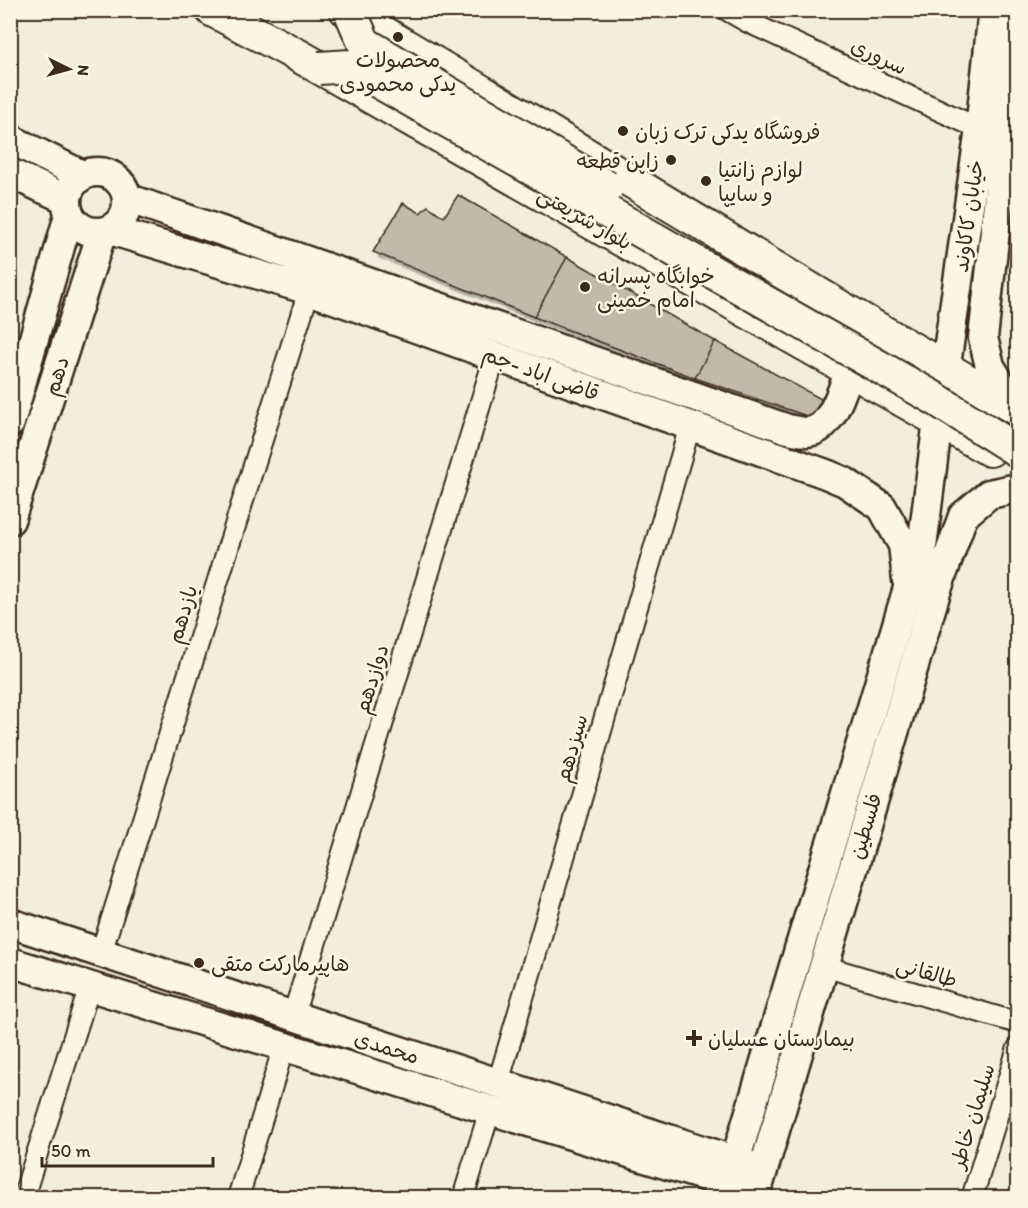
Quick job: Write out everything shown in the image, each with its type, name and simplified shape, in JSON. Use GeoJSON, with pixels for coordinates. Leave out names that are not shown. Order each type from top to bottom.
{"type":"FeatureCollection","features":[{"type":"Feature","properties":{"kind":"main road","name":"بلوار شریعتی"},"geometry":{"type":"LineString","coordinates":[[213,10],[820,352],[1017,466]]}},
{"type":"Feature","properties":{"kind":"main road","name":"خیابان کاکاوند"},"geometry":{"type":"LineString","coordinates":[[938,420],[946,368],[1005,132],[993,10]]}},
{"type":"Feature","properties":{"kind":"main road"},"geometry":{"type":"LineString","coordinates":[[348,12],[946,368],[1017,416]]}},
{"type":"Feature","properties":{"kind":"main road"},"geometry":{"type":"LineString","coordinates":[[348,12],[364,43],[892,357],[943,384],[1017,416]]}},
{"type":"Feature","properties":{"kind":"main road","name":"خیابان کاکاوند"},"geometry":{"type":"LineString","coordinates":[[1017,26],[982,338],[990,366],[1017,416]]}},
{"type":"Feature","properties":{"kind":"main road"},"geometry":{"type":"LineString","coordinates":[[319,68],[351,66],[934,398],[1017,451]]}},
{"type":"Feature","properties":{"kind":"main road"},"geometry":{"type":"LineString","coordinates":[[10,139],[82,175]]}},
{"type":"Feature","properties":{"kind":"main road"},"geometry":{"type":"LineString","coordinates":[[92,172],[111,175],[124,189],[127,198],[124,217],[106,231],[92,233],[83,230],[74,223],[68,207],[69,189],[74,181],[92,172]]}},
{"type":"Feature","properties":{"kind":"main road"},"geometry":{"type":"LineString","coordinates":[[10,173],[68,207]]}},
{"type":"Feature","properties":{"kind":"main road","name":"قاضی اباد -جم"},"geometry":{"type":"LineString","coordinates":[[127,198],[788,429],[809,432],[825,424],[855,372]]}},
{"type":"Feature","properties":{"kind":"main road","name":"دهم"},"geometry":{"type":"LineString","coordinates":[[10,520],[19,428],[68,207]]}},
{"type":"Feature","properties":{"kind":"main road","name":"دهم"},"geometry":{"type":"LineString","coordinates":[[19,428],[106,231]]}},
{"type":"Feature","properties":{"kind":"main road","name":"قاضی اباد -جم"},"geometry":{"type":"LineString","coordinates":[[106,231],[309,290],[845,482],[882,507],[903,545],[908,588]]}},
{"type":"Feature","properties":{"kind":"main road"},"geometry":{"type":"LineString","coordinates":[[820,352],[837,349],[849,336],[851,328],[847,311]]}},
{"type":"Feature","properties":{"kind":"main road"},"geometry":{"type":"LineString","coordinates":[[855,372],[859,356],[867,340],[884,332]]}},
{"type":"Feature","properties":{"kind":"main road","name":"فلسطین"},"geometry":{"type":"LineString","coordinates":[[758,1186],[823,966],[826,908],[908,588],[921,555],[938,420]]}},
{"type":"Feature","properties":{"kind":"main road","name":"فلسطین"},"geometry":{"type":"LineString","coordinates":[[729,1181],[963,516],[989,494],[1017,488]]}},
{"type":"Feature","properties":{"kind":"main road","name":"محمدی"},"geometry":{"type":"LineString","coordinates":[[10,923],[293,1016],[494,1096],[729,1181],[758,1186]]}},
{"type":"Feature","properties":{"kind":"main road"},"geometry":{"type":"LineString","coordinates":[[90,986],[100,953]]}},
{"type":"Feature","properties":{"kind":"main road","name":"محمدی"},"geometry":{"type":"LineString","coordinates":[[10,962],[284,1046],[494,1096]]}},
{"type":"Feature","properties":{"kind":"main road"},"geometry":{"type":"LineString","coordinates":[[284,1046],[293,1016]]}},
{"type":"Feature","properties":{"kind":"street","name":"سروری"},"geometry":{"type":"LineString","coordinates":[[726,10],[748,22],[1005,132]]}},
{"type":"Feature","properties":{"kind":"street","name":"یازدهم"},"geometry":{"type":"LineString","coordinates":[[100,953],[309,290]]}},
{"type":"Feature","properties":{"kind":"street","name":"دوازدهم"},"geometry":{"type":"LineString","coordinates":[[293,1016],[495,356]]}},
{"type":"Feature","properties":{"kind":"street","name":"سیزدهم"},"geometry":{"type":"LineString","coordinates":[[463,1197],[690,426]]}},
{"type":"Feature","properties":{"kind":"street","name":"طالقانی"},"geometry":{"type":"LineString","coordinates":[[823,966],[1017,1023]]}},
{"type":"Feature","properties":{"kind":"street"},"geometry":{"type":"LineString","coordinates":[[23,1197],[90,986]]}},
{"type":"Feature","properties":{"kind":"street"},"geometry":{"type":"LineString","coordinates":[[238,1197],[284,1046]]}},
{"type":"Feature","properties":{"kind":"street","name":"سلیمان خاطر"},"geometry":{"type":"LineString","coordinates":[[972,1197],[1017,1048]]}},
{"type":"Feature","properties":{"kind":"building"},"geometry":{"type":"Polygon","coordinates":[[[458,195],[567,257],[534,317],[373,252],[403,203],[420,213],[428,206],[444,217],[458,195]]]}},
{"type":"Feature","properties":{"kind":"building","name":"خوابگاه پسرانه امام خمینی"},"geometry":{"type":"Polygon","coordinates":[[[567,257],[715,341],[695,378],[534,317],[567,257]]]}},
{"type":"Feature","properties":{"kind":"building"},"geometry":{"type":"Polygon","coordinates":[[[715,341],[823,400],[813,418],[695,378],[715,341]]]}},
{"type":"Feature","properties":{"kind":"place","name":"محصولات یدکی محمودی"},"geometry":{"type":"Point","coordinates":[398,37]}},
{"type":"Feature","properties":{"kind":"place","name":"فروشگاه یدکی ترک زبان"},"geometry":{"type":"Point","coordinates":[623,131]}},
{"type":"Feature","properties":{"kind":"place","name":"زاپن قطعه"},"geometry":{"type":"Point","coordinates":[671,160]}},
{"type":"Feature","properties":{"kind":"place","name":"لوازم زانتیا و سایپا"},"geometry":{"type":"Point","coordinates":[706,181]}},
{"type":"Feature","properties":{"kind":"place","name":"خوابگاه پسرانه امام خمینی"},"geometry":{"type":"Point","coordinates":[585,287]}},
{"type":"Feature","properties":{"kind":"place","name":"هاپیرمارکت متقی"},"geometry":{"type":"Point","coordinates":[199,963]}},
{"type":"Feature","properties":{"kind":"place","name":"بیمارستان عسلیان"},"geometry":{"type":"Point","coordinates":[694,1038]}}]}
